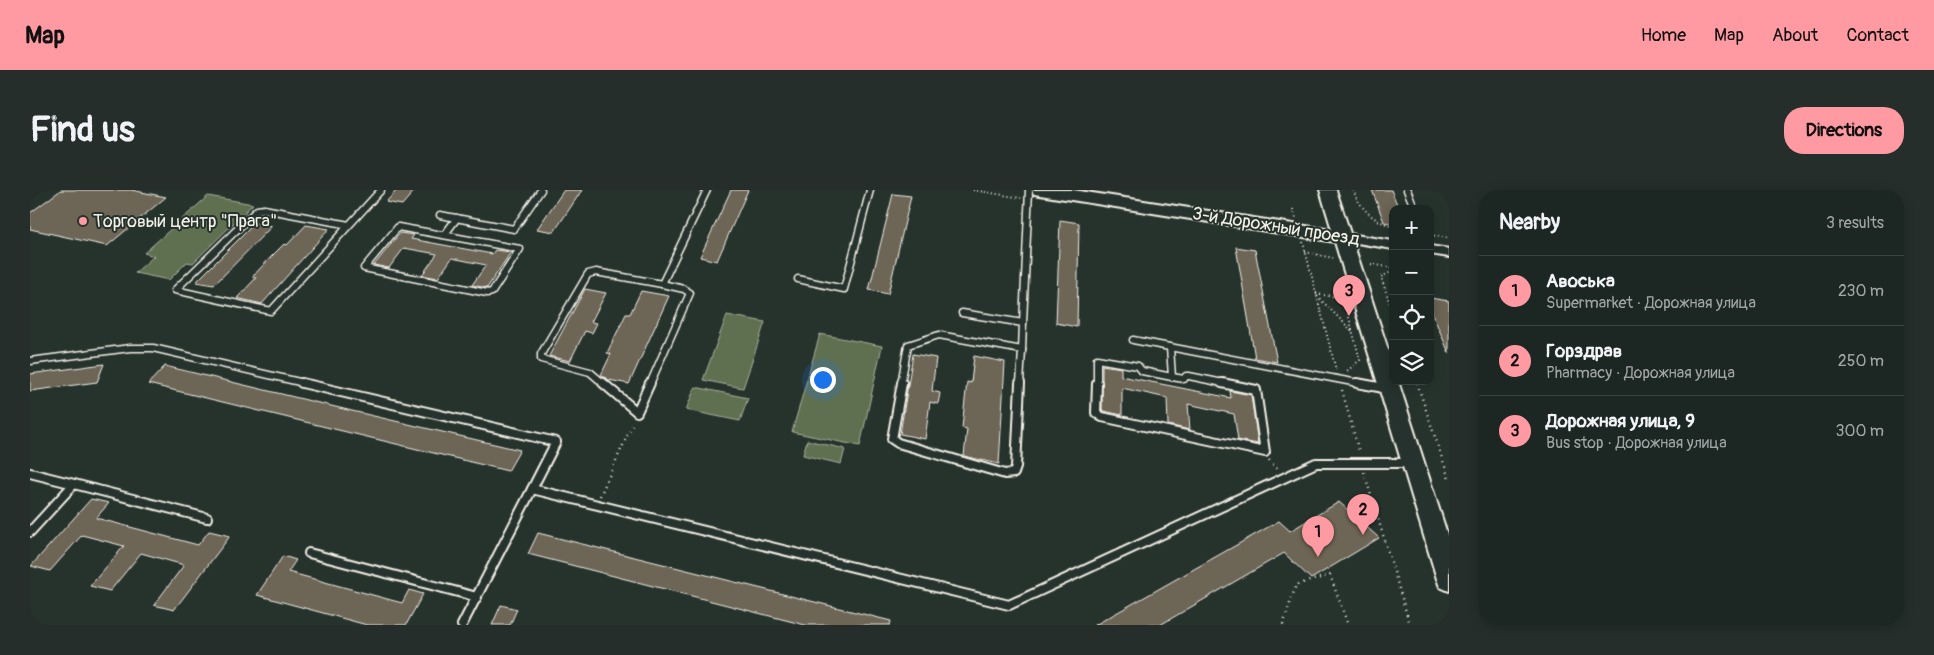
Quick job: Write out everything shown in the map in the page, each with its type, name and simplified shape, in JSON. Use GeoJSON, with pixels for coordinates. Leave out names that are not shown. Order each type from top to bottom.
{"type":"FeatureCollection","features":[{"type":"Feature","properties":{"kind":"main road"},"geometry":{"type":"LineString","coordinates":[[1328,190],[1449,579]]}},
{"type":"Feature","properties":{"kind":"main road","name":"3-й Дорожный проезд"},"geometry":{"type":"LineString","coordinates":[[1035,194],[1343,237]]}},
{"type":"Feature","properties":{"kind":"street","name":"3-й Дорожный проезд"},"geometry":{"type":"LineString","coordinates":[[1343,237],[1389,243]]}},
{"type":"Feature","properties":{"kind":"street"},"geometry":{"type":"LineString","coordinates":[[1434,249],[1449,253]]}},
{"type":"Feature","properties":{"kind":"lane"},"geometry":{"type":"LineString","coordinates":[[349,225],[264,209],[257,210],[175,290],[271,311],[381,190]]}},
{"type":"Feature","properties":{"kind":"lane"},"geometry":{"type":"LineString","coordinates":[[440,215],[514,229],[541,190]]}},
{"type":"Feature","properties":{"kind":"lane"},"geometry":{"type":"LineString","coordinates":[[662,284],[707,190]]}},
{"type":"Feature","properties":{"kind":"lane"},"geometry":{"type":"LineString","coordinates":[[798,280],[844,289],[870,190]]}},
{"type":"Feature","properties":{"kind":"lane"},"geometry":{"type":"LineString","coordinates":[[1022,350],[939,335],[908,345],[892,439],[1005,474],[1014,473],[1016,467],[1022,350],[1023,323],[1035,194],[1029,190]]}},
{"type":"Feature","properties":{"kind":"lane"},"geometry":{"type":"LineString","coordinates":[[1407,190],[1413,205]]}},
{"type":"Feature","properties":{"kind":"lane"},"geometry":{"type":"LineString","coordinates":[[445,234],[457,218]]}},
{"type":"Feature","properties":{"kind":"lane"},"geometry":{"type":"LineString","coordinates":[[398,227],[445,234],[520,249],[493,291],[489,293],[364,268],[398,227]]}},
{"type":"Feature","properties":{"kind":"lane"},"geometry":{"type":"LineString","coordinates":[[596,272],[662,284],[690,292],[637,412],[590,372],[543,360],[540,357],[588,274],[596,272]]}},
{"type":"Feature","properties":{"kind":"lane"},"geometry":{"type":"LineString","coordinates":[[962,313],[1023,323]]}},
{"type":"Feature","properties":{"kind":"lane"},"geometry":{"type":"LineString","coordinates":[[1133,340],[1389,389]]}},
{"type":"Feature","properties":{"kind":"lane"},"geometry":{"type":"LineString","coordinates":[[1170,347],[1172,377]]}},
{"type":"Feature","properties":{"kind":"lane"},"geometry":{"type":"LineString","coordinates":[[30,361],[130,348],[153,348],[556,442],[462,625]]}},
{"type":"Feature","properties":{"kind":"lane"},"geometry":{"type":"LineString","coordinates":[[1099,358],[1138,366],[1143,371],[1172,377],[1184,379],[1186,376],[1189,376],[1256,390],[1265,452],[1102,417],[1096,413],[1096,360],[1099,358]]}},
{"type":"Feature","properties":{"kind":"lane"},"geometry":{"type":"LineString","coordinates":[[532,488],[1009,605],[1316,463],[1413,463]]}},
{"type":"Feature","properties":{"kind":"lane"},"geometry":{"type":"LineString","coordinates":[[30,473],[207,518]]}},
{"type":"Feature","properties":{"kind":"lane"},"geometry":{"type":"LineString","coordinates":[[30,532],[74,484]]}},
{"type":"Feature","properties":{"kind":"lane"},"geometry":{"type":"LineString","coordinates":[[309,553],[477,597]]}},
{"type":"Feature","properties":{"kind":"path"},"geometry":{"type":"LineString","coordinates":[[973,190],[1035,194]]}},
{"type":"Feature","properties":{"kind":"path"},"geometry":{"type":"LineString","coordinates":[[1353,190],[1356,201],[1366,214],[1378,223],[1389,226]]}},
{"type":"Feature","properties":{"kind":"path"},"geometry":{"type":"LineString","coordinates":[[1385,225],[1388,232]]}},
{"type":"Feature","properties":{"kind":"path"},"geometry":{"type":"LineString","coordinates":[[1434,236],[1449,238]]}},
{"type":"Feature","properties":{"kind":"path"},"geometry":{"type":"LineString","coordinates":[[1303,240],[1362,463],[1410,625]]}},
{"type":"Feature","properties":{"kind":"path"},"geometry":{"type":"LineString","coordinates":[[1305,252],[1336,258]]}},
{"type":"Feature","properties":{"kind":"path"},"geometry":{"type":"LineString","coordinates":[[1371,264],[1389,269]]}},
{"type":"Feature","properties":{"kind":"path"},"geometry":{"type":"LineString","coordinates":[[1389,272],[1381,277],[1389,301]]}},
{"type":"Feature","properties":{"kind":"path"},"geometry":{"type":"LineString","coordinates":[[1316,294],[1352,331]]}},
{"type":"Feature","properties":{"kind":"path"},"geometry":{"type":"LineString","coordinates":[[1316,294],[1344,298],[1360,360],[1339,379]]}},
{"type":"Feature","properties":{"kind":"path"},"geometry":{"type":"LineString","coordinates":[[1417,385],[1449,478]]}},
{"type":"Feature","properties":{"kind":"path"},"geometry":{"type":"LineString","coordinates":[[597,504],[637,412]]}},
{"type":"Feature","properties":{"kind":"path"},"geometry":{"type":"LineString","coordinates":[[1266,456],[1285,477]]}},
{"type":"Feature","properties":{"kind":"path"},"geometry":{"type":"LineString","coordinates":[[1282,625],[1296,585],[1330,575],[1348,625]]}},
{"type":"Feature","properties":{"kind":"green space"},"geometry":{"type":"Polygon","coordinates":[[[208,196],[253,204],[193,263],[187,262],[169,280],[135,273],[154,256],[144,253],[208,196]]]}},
{"type":"Feature","properties":{"kind":"green space"},"geometry":{"type":"Polygon","coordinates":[[[727,315],[765,322],[743,388],[703,380],[727,315]]]}},
{"type":"Feature","properties":{"kind":"green space"},"geometry":{"type":"Polygon","coordinates":[[[820,334],[882,346],[860,446],[792,432],[820,334]]]}},
{"type":"Feature","properties":{"kind":"green space"},"geometry":{"type":"Polygon","coordinates":[[[695,387],[748,398],[740,421],[686,410],[695,387]]]}},
{"type":"Feature","properties":{"kind":"green space"},"geometry":{"type":"Polygon","coordinates":[[[807,440],[845,449],[841,464],[803,455],[807,440]]]}},
{"type":"Feature","properties":{"kind":"building","name":"Торговый центр \"Прага\""},"geometry":{"type":"Polygon","coordinates":[[[61,190],[131,190],[166,197],[107,246],[30,229],[30,213],[61,190]]]}},
{"type":"Feature","properties":{"kind":"building"},"geometry":{"type":"Polygon","coordinates":[[[397,190],[415,190],[402,205],[386,202],[397,190]]]}},
{"type":"Feature","properties":{"kind":"building"},"geometry":{"type":"Polygon","coordinates":[[[564,190],[582,190],[554,232],[537,229],[564,190]]]}},
{"type":"Feature","properties":{"kind":"building"},"geometry":{"type":"Polygon","coordinates":[[[731,190],[748,190],[717,261],[700,257],[731,190]]]}},
{"type":"Feature","properties":{"kind":"building"},"geometry":{"type":"Polygon","coordinates":[[[1372,190],[1391,190],[1397,205],[1389,205],[1389,223],[1384,222],[1372,190]]]}},
{"type":"Feature","properties":{"kind":"building"},"geometry":{"type":"Polygon","coordinates":[[[893,194],[911,196],[888,294],[869,290],[893,194]]]}},
{"type":"Feature","properties":{"kind":"building"},"geometry":{"type":"Polygon","coordinates":[[[1060,220],[1079,223],[1077,327],[1056,323],[1060,220]]]}},
{"type":"Feature","properties":{"kind":"building"},"geometry":{"type":"Polygon","coordinates":[[[255,223],[272,226],[214,285],[196,282],[255,223]]]}},
{"type":"Feature","properties":{"kind":"building"},"geometry":{"type":"Polygon","coordinates":[[[306,225],[329,229],[262,304],[237,298],[256,278],[252,277],[284,244],[287,245],[306,225]]]}},
{"type":"Feature","properties":{"kind":"building"},"geometry":{"type":"Polygon","coordinates":[[[400,233],[414,235],[411,239],[492,254],[495,250],[511,252],[487,288],[472,285],[486,265],[452,258],[438,278],[422,275],[437,254],[404,248],[389,268],[374,265],[400,233]]]}},
{"type":"Feature","properties":{"kind":"building"},"geometry":{"type":"Polygon","coordinates":[[[1236,247],[1255,250],[1277,362],[1255,358],[1236,247]]]}},
{"type":"Feature","properties":{"kind":"building"},"geometry":{"type":"Polygon","coordinates":[[[585,289],[606,293],[591,322],[597,323],[592,333],[585,331],[570,361],[549,356],[585,289]]]}},
{"type":"Feature","properties":{"kind":"building"},"geometry":{"type":"Polygon","coordinates":[[[641,291],[669,296],[629,384],[609,380],[601,375],[611,354],[607,353],[626,314],[630,314],[641,291]]]}},
{"type":"Feature","properties":{"kind":"building"},"geometry":{"type":"Polygon","coordinates":[[[1434,299],[1449,301],[1449,353],[1434,317],[1434,299]]]}},
{"type":"Feature","properties":{"kind":"building"},"geometry":{"type":"Polygon","coordinates":[[[913,354],[936,358],[932,391],[940,393],[938,404],[930,402],[925,439],[900,434],[913,354]]]}},
{"type":"Feature","properties":{"kind":"building"},"geometry":{"type":"Polygon","coordinates":[[[974,356],[1005,362],[999,464],[964,456],[967,429],[962,428],[967,382],[971,383],[974,356]]]}},
{"type":"Feature","properties":{"kind":"building"},"geometry":{"type":"Polygon","coordinates":[[[104,364],[97,382],[30,391],[30,374],[104,364]]]}},
{"type":"Feature","properties":{"kind":"building"},"geometry":{"type":"Polygon","coordinates":[[[1102,365],[1121,368],[1121,376],[1231,398],[1230,391],[1251,395],[1258,444],[1238,440],[1234,414],[1188,404],[1190,430],[1168,425],[1167,398],[1122,388],[1122,415],[1102,410],[1102,365]]]}},
{"type":"Feature","properties":{"kind":"building"},"geometry":{"type":"Polygon","coordinates":[[[165,366],[520,450],[508,471],[148,384],[165,366]]]}},
{"type":"Feature","properties":{"kind":"building"},"geometry":{"type":"Polygon","coordinates":[[[91,499],[109,503],[96,518],[198,545],[209,531],[230,536],[174,610],[154,605],[184,565],[141,553],[110,591],[90,586],[124,546],[82,535],[50,571],[31,566],[91,499]]]}},
{"type":"Feature","properties":{"kind":"building"},"geometry":{"type":"Polygon","coordinates":[[[1339,502],[1379,538],[1311,579],[1284,553],[1160,625],[1095,625],[1279,521],[1290,531],[1339,502]]]}},
{"type":"Feature","properties":{"kind":"building"},"geometry":{"type":"Polygon","coordinates":[[[538,533],[891,621],[890,625],[805,625],[528,554],[538,533]]]}},
{"type":"Feature","properties":{"kind":"building"},"geometry":{"type":"Polygon","coordinates":[[[283,556],[296,560],[288,572],[402,603],[409,590],[423,594],[406,625],[367,625],[257,595],[283,556]]]}},
{"type":"Feature","properties":{"kind":"building"},"geometry":{"type":"Polygon","coordinates":[[[501,605],[517,609],[510,625],[492,625],[501,605]]]}},
{"type":"Feature","properties":{"kind":"place","name":"Торговый центр \"Прага\""},"geometry":{"type":"Point","coordinates":[83,221]}},
{"type":"Feature","properties":{"kind":"place","name":"Дорожная улица, 9"},"geometry":{"type":"Point","coordinates":[1349,316]}},
{"type":"Feature","properties":{"kind":"place","name":"Горздрав"},"geometry":{"type":"Point","coordinates":[1363,535]}},
{"type":"Feature","properties":{"kind":"place","name":"Авоська"},"geometry":{"type":"Point","coordinates":[1318,557]}}]}
